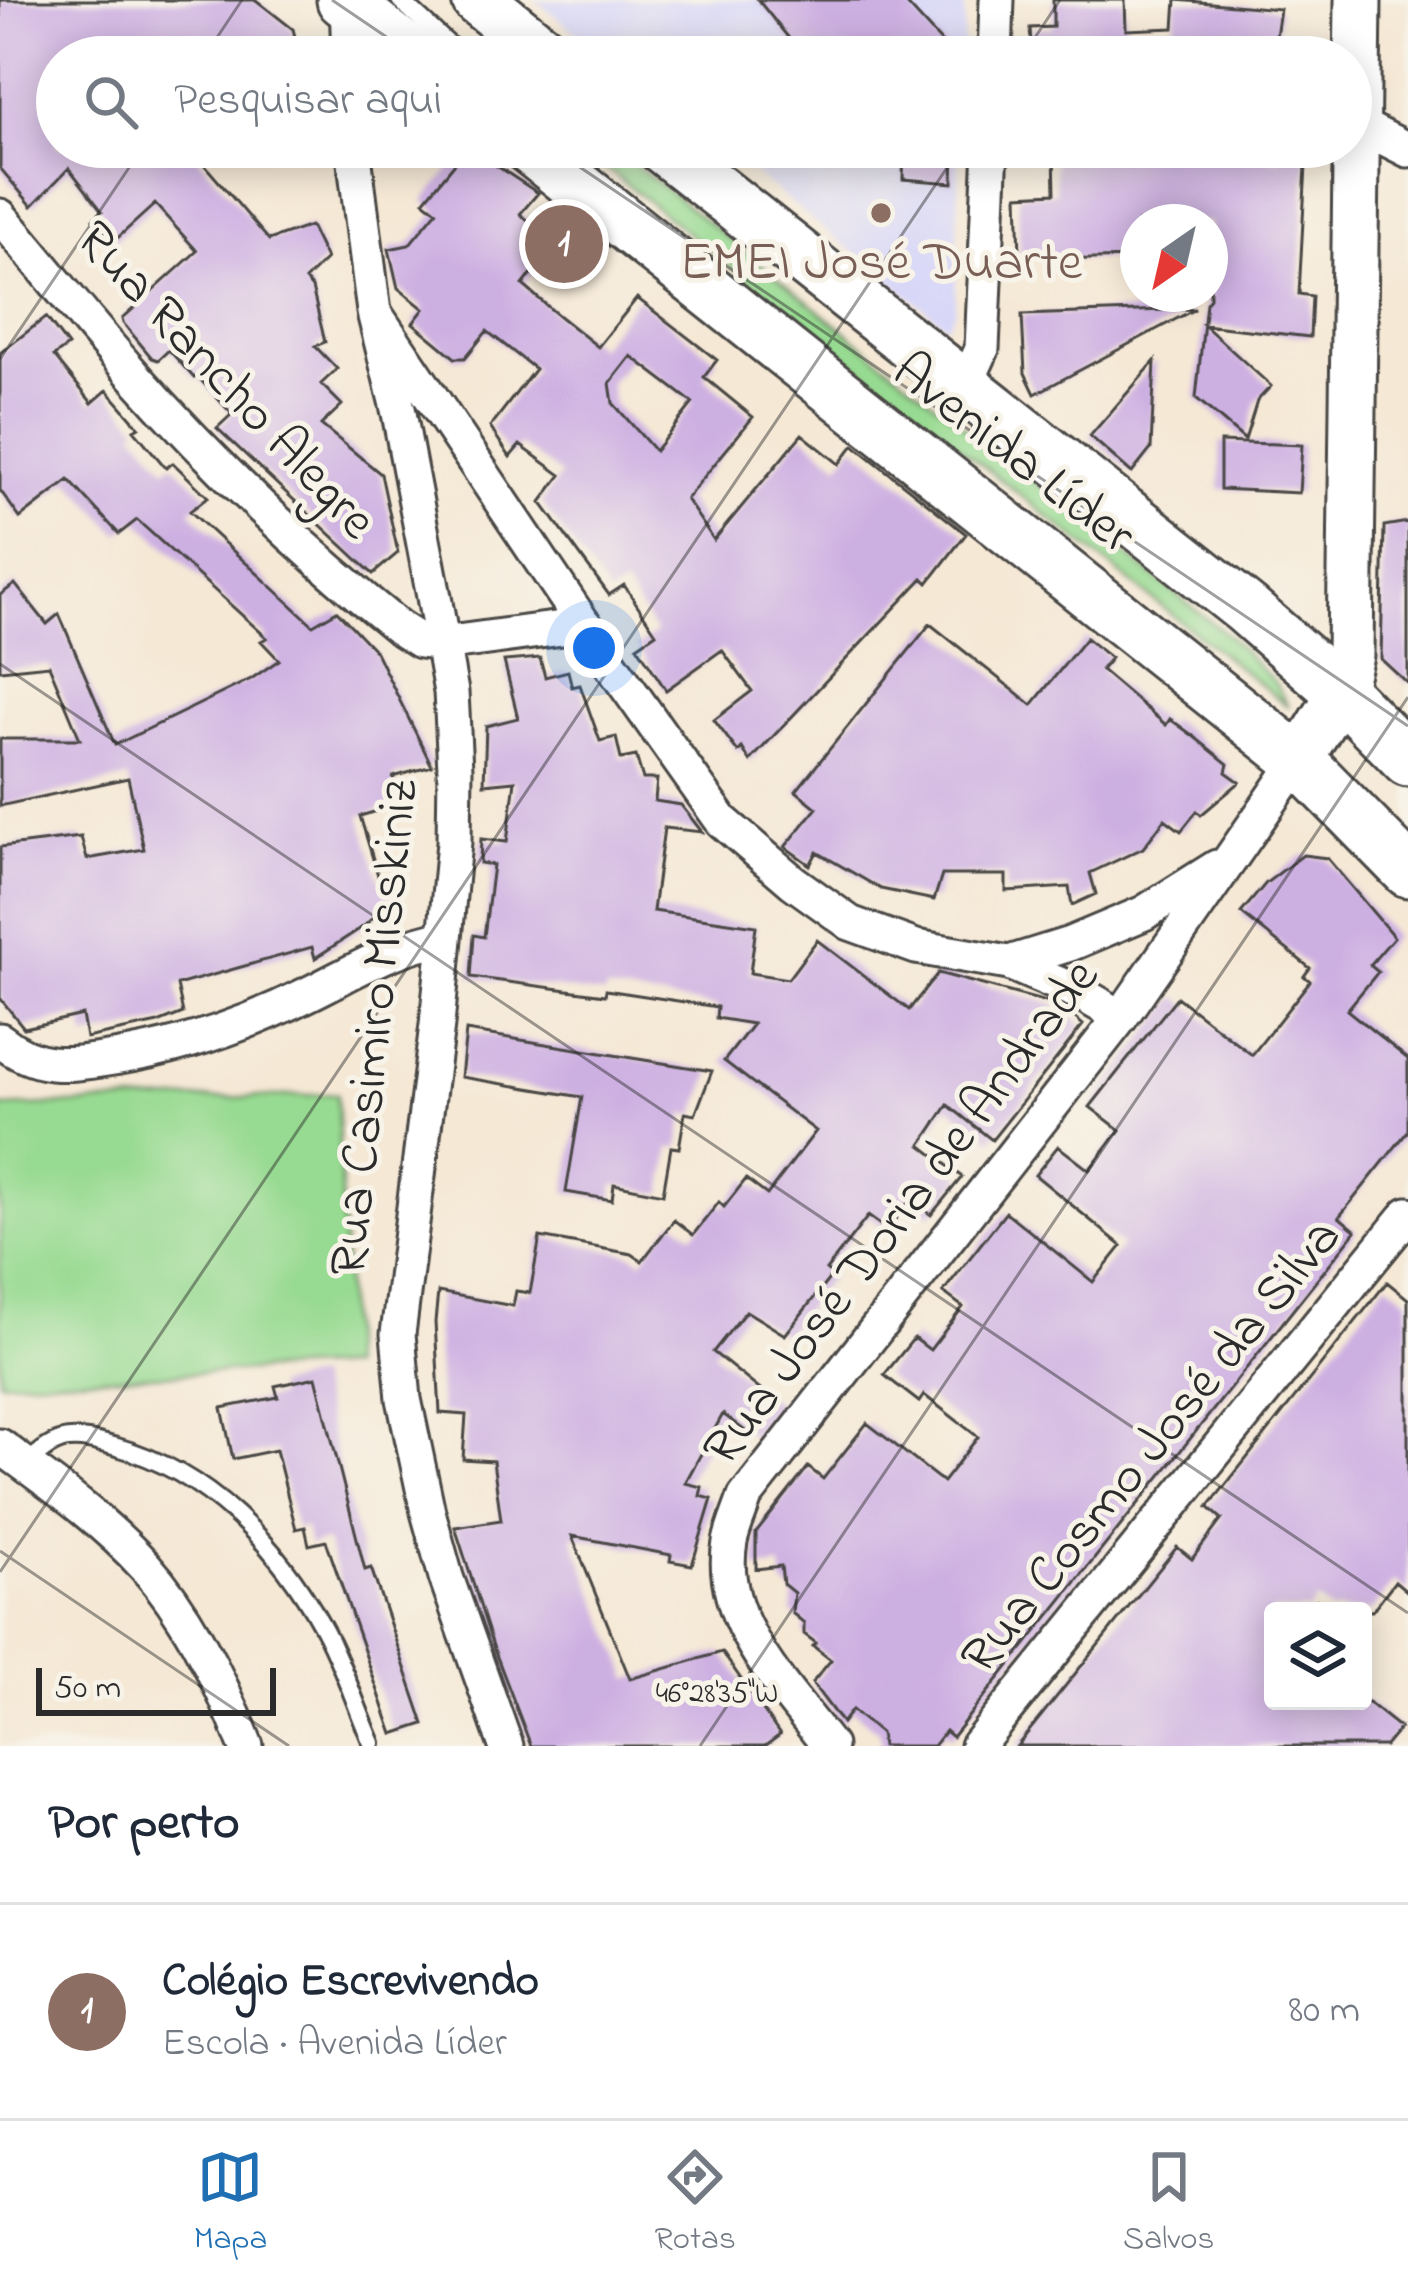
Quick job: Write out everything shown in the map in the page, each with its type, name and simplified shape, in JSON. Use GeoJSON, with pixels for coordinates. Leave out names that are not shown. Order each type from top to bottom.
{"type":"FeatureCollection","features":[{"type":"Feature","properties":{"kind":"main road"},"geometry":{"type":"LineString","coordinates":[[478,0],[523,36]]}},
{"type":"Feature","properties":{"kind":"main road"},"geometry":{"type":"LineString","coordinates":[[1357,36],[1358,0]]}},
{"type":"Feature","properties":{"kind":"main road"},"geometry":{"type":"LineString","coordinates":[[345,2],[388,36]]}},
{"type":"Feature","properties":{"kind":"main road","name":"Avenida Líder"},"geometry":{"type":"LineString","coordinates":[[559,168],[1299,760],[1408,872]]}},
{"type":"Feature","properties":{"kind":"main road","name":"Avenida Líder"},"geometry":{"type":"LineString","coordinates":[[688,168],[1246,609],[1341,692],[1408,760]]}},
{"type":"Feature","properties":{"kind":"main road"},"geometry":{"type":"LineString","coordinates":[[1299,760],[1341,692],[1351,631],[1355,168]]}},
{"type":"Feature","properties":{"kind":"street"},"geometry":{"type":"LineString","coordinates":[[995,36],[997,0]]}},
{"type":"Feature","properties":{"kind":"street"},"geometry":{"type":"LineString","coordinates":[[345,2],[347,36]]}},
{"type":"Feature","properties":{"kind":"street"},"geometry":{"type":"LineString","coordinates":[[1372,132],[1408,150]]}},
{"type":"Feature","properties":{"kind":"street","name":"Rua Casimiro Misskiniz"},"geometry":{"type":"LineString","coordinates":[[356,168],[374,312],[399,412],[451,692],[455,769],[445,938],[398,1334],[404,1399],[434,1534],[475,1666],[506,1746]]}},
{"type":"Feature","properties":{"kind":"street"},"geometry":{"type":"LineString","coordinates":[[964,389],[982,349],[990,168]]}},
{"type":"Feature","properties":{"kind":"street","name":"Rua Rancho Alegre"},"geometry":{"type":"LineString","coordinates":[[0,216],[128,369],[261,508],[398,627],[420,641],[442,644]]}},
{"type":"Feature","properties":{"kind":"street"},"geometry":{"type":"LineString","coordinates":[[374,312],[722,821],[793,882],[850,922],[916,947],[1009,963],[1080,993],[1121,1017]]}},
{"type":"Feature","properties":{"kind":"street"},"geometry":{"type":"LineString","coordinates":[[442,644],[585,625]]}},
{"type":"Feature","properties":{"kind":"street","name":"Rua José Doria de Andrade"},"geometry":{"type":"LineString","coordinates":[[829,1746],[766,1664],[732,1598],[730,1544],[745,1497],[1121,1017],[1299,760]]}},
{"type":"Feature","properties":{"kind":"street"},"geometry":{"type":"LineString","coordinates":[[1009,963],[1144,913],[1229,859]]}},
{"type":"Feature","properties":{"kind":"street"},"geometry":{"type":"LineString","coordinates":[[0,1040],[21,1057],[40,1063],[145,1053],[221,1034],[404,945],[445,938]]}},
{"type":"Feature","properties":{"kind":"street","name":"Rua Cosmo José da Silva"},"geometry":{"type":"LineString","coordinates":[[977,1746],[1408,1214]]}},
{"type":"Feature","properties":{"kind":"street"},"geometry":{"type":"LineString","coordinates":[[13,1455],[82,1507],[146,1568],[192,1633],[246,1746]]}},
{"type":"Feature","properties":{"kind":"lane"},"geometry":{"type":"LineString","coordinates":[[400,0],[439,36]]}},
{"type":"Feature","properties":{"kind":"lane"},"geometry":{"type":"LineString","coordinates":[[13,1455],[74,1437],[132,1451],[220,1500],[257,1534],[297,1584],[324,1628],[372,1743]]}},
{"type":"Feature","properties":{"kind":"shaded area"},"geometry":{"type":"Polygon","coordinates":[[[535,0],[965,0],[964,36],[580,36],[535,0]]]}},
{"type":"Feature","properties":{"kind":"shaded area","name":"EMEI José Duarte"},"geometry":{"type":"Polygon","coordinates":[[[747,168],[959,168],[955,311],[947,326],[747,168]]]}},
{"type":"Feature","properties":{"kind":"green space"},"geometry":{"type":"Polygon","coordinates":[[[606,168],[639,168],[1225,633],[1275,683],[1289,707],[606,168]]]}},
{"type":"Feature","properties":{"kind":"green space"},"geometry":{"type":"Polygon","coordinates":[[[337,1094],[349,1367],[0,1381],[0,1107],[337,1094]]]}},
{"type":"Feature","properties":{"kind":"building"},"geometry":{"type":"Polygon","coordinates":[[[0,0],[256,0],[293,29],[295,36],[36,36],[36,168],[69,168],[32,206],[0,168],[0,0]]]}},
{"type":"Feature","properties":{"kind":"building"},"geometry":{"type":"Polygon","coordinates":[[[758,0],[903,0],[936,36],[787,36],[758,0]]]}},
{"type":"Feature","properties":{"kind":"building"},"geometry":{"type":"Polygon","coordinates":[[[1053,0],[1125,0],[1126,30],[1174,28],[1176,0],[1280,9],[1276,36],[1031,36],[1030,28],[1053,27],[1053,0]]]}},
{"type":"Feature","properties":{"kind":"building"},"geometry":{"type":"Polygon","coordinates":[[[69,168],[207,168],[269,240],[310,226],[326,259],[305,280],[312,288],[325,342],[315,346],[337,369],[321,384],[342,405],[321,425],[381,474],[398,553],[373,574],[217,428],[232,414],[197,376],[169,350],[158,360],[152,358],[123,323],[197,251],[155,204],[113,242],[93,219],[102,211],[69,168]]]}},
{"type":"Feature","properties":{"kind":"building"},"geometry":{"type":"Polygon","coordinates":[[[451,168],[500,168],[538,193],[520,214],[540,230],[535,237],[552,248],[523,285],[598,347],[637,298],[717,360],[704,377],[753,417],[686,499],[714,540],[802,434],[839,464],[854,445],[966,534],[928,583],[923,578],[750,761],[714,720],[752,691],[722,650],[666,690],[637,646],[656,633],[624,585],[609,595],[541,502],[561,475],[520,445],[510,457],[490,427],[535,369],[487,331],[465,358],[455,358],[413,323],[424,309],[398,288],[389,249],[409,245],[437,211],[424,201],[451,168]],[[631,356],[610,383],[613,403],[655,451],[693,403],[631,356]]]}},
{"type":"Feature","properties":{"kind":"building"},"geometry":{"type":"Polygon","coordinates":[[[903,168],[953,168],[953,183],[903,179],[903,168]]]}},
{"type":"Feature","properties":{"kind":"building"},"geometry":{"type":"Polygon","coordinates":[[[1054,168],[1306,168],[1299,294],[1312,296],[1310,337],[1204,325],[1271,386],[1257,401],[1245,440],[1196,398],[1205,312],[1228,312],[1228,204],[1120,204],[1120,258],[1048,260],[1047,254],[1020,255],[1018,195],[1055,193],[1054,168]]]}},
{"type":"Feature","properties":{"kind":"building"},"geometry":{"type":"Polygon","coordinates":[[[1189,312],[1035,394],[1025,373],[1022,315],[1189,312]]]}},
{"type":"Feature","properties":{"kind":"building"},"geometry":{"type":"Polygon","coordinates":[[[46,317],[68,346],[54,356],[92,403],[107,390],[166,468],[173,463],[208,497],[190,511],[313,625],[337,611],[376,652],[432,766],[393,777],[401,804],[360,816],[379,879],[383,878],[391,900],[364,926],[315,958],[312,947],[177,985],[183,1013],[86,1038],[82,1015],[24,1028],[0,998],[0,847],[81,837],[87,859],[144,849],[128,778],[0,806],[0,739],[80,739],[49,665],[0,670],[0,595],[15,584],[47,624],[59,614],[115,745],[251,679],[279,660],[261,641],[267,638],[137,520],[119,534],[69,480],[20,518],[0,490],[0,353],[46,317]]]}},
{"type":"Feature","properties":{"kind":"building"},"geometry":{"type":"Polygon","coordinates":[[[1155,361],[1151,449],[1132,473],[1090,436],[1155,361]]]}},
{"type":"Feature","properties":{"kind":"building"},"geometry":{"type":"Polygon","coordinates":[[[1220,442],[1302,445],[1299,493],[1220,489],[1220,442]]]}},
{"type":"Feature","properties":{"kind":"building"},"geometry":{"type":"Polygon","coordinates":[[[1408,522],[1408,684],[1381,659],[1384,526],[1408,522]]]}},
{"type":"Feature","properties":{"kind":"building"},"geometry":{"type":"Polygon","coordinates":[[[930,624],[1032,705],[1086,638],[1111,658],[1101,670],[1166,725],[1170,719],[1228,764],[1226,772],[1240,782],[1201,815],[1197,811],[1181,831],[1165,819],[1143,848],[1090,873],[1096,894],[1072,905],[1069,887],[1006,891],[1006,875],[942,875],[934,900],[881,889],[817,852],[810,865],[785,847],[817,808],[796,791],[930,624]]]}},
{"type":"Feature","properties":{"kind":"building"},"geometry":{"type":"Polygon","coordinates":[[[540,658],[545,677],[568,671],[572,687],[580,685],[600,741],[616,737],[621,759],[636,756],[643,779],[657,779],[655,801],[681,805],[702,832],[664,828],[653,911],[756,926],[750,973],[788,979],[817,940],[909,1010],[938,973],[1050,1003],[1083,1025],[992,1140],[948,1105],[921,1145],[962,1177],[931,1215],[911,1199],[887,1230],[868,1216],[826,1270],[832,1275],[785,1335],[746,1311],[713,1352],[779,1405],[753,1437],[723,1414],[685,1483],[702,1487],[700,1496],[712,1499],[692,1565],[670,1561],[671,1555],[572,1536],[630,1679],[722,1652],[780,1735],[765,1746],[531,1746],[455,1527],[501,1520],[493,1461],[463,1459],[466,1415],[440,1413],[438,1292],[513,1306],[516,1291],[530,1293],[540,1237],[632,1254],[642,1261],[674,1220],[693,1235],[719,1202],[724,1207],[746,1179],[767,1195],[816,1131],[724,1061],[753,1024],[716,1018],[717,1007],[471,977],[474,935],[484,937],[493,865],[480,863],[481,839],[507,842],[515,781],[484,784],[486,726],[518,718],[504,661],[540,658]]]}},
{"type":"Feature","properties":{"kind":"building"},"geometry":{"type":"Polygon","coordinates":[[[1303,855],[1327,858],[1394,937],[1370,965],[1378,972],[1347,1010],[1408,1059],[1408,1131],[1339,1217],[1356,1231],[952,1737],[945,1731],[933,1746],[882,1746],[880,1733],[852,1710],[842,1723],[812,1683],[831,1660],[813,1646],[816,1643],[804,1634],[804,1623],[792,1613],[794,1593],[783,1584],[781,1566],[756,1569],[756,1533],[808,1467],[823,1479],[867,1423],[943,1482],[978,1437],[924,1395],[919,1402],[884,1375],[914,1338],[930,1350],[963,1307],[943,1292],[1006,1212],[1093,1282],[1122,1246],[1035,1175],[1058,1146],[1089,1170],[1120,1130],[1090,1107],[1177,997],[1252,1055],[1310,981],[1304,976],[1310,968],[1241,913],[1266,883],[1303,855]]]}},
{"type":"Feature","properties":{"kind":"building"},"geometry":{"type":"Polygon","coordinates":[[[466,1031],[712,1071],[695,1115],[685,1113],[679,1148],[671,1147],[663,1194],[614,1184],[612,1200],[566,1192],[582,1097],[461,1077],[466,1031]]]}},
{"type":"Feature","properties":{"kind":"building"},"geometry":{"type":"Polygon","coordinates":[[[1387,1282],[1408,1299],[1408,1592],[1395,1581],[1372,1611],[1372,1602],[1264,1602],[1264,1710],[1372,1710],[1372,1706],[1400,1728],[1385,1746],[1017,1746],[1177,1547],[1192,1559],[1222,1519],[1208,1507],[1387,1282]]]}},
{"type":"Feature","properties":{"kind":"building"},"geometry":{"type":"Polygon","coordinates":[[[316,1377],[365,1570],[371,1568],[424,1724],[393,1734],[326,1541],[309,1545],[305,1527],[296,1529],[276,1450],[233,1459],[222,1408],[278,1397],[275,1386],[316,1377]]]}},
{"type":"Feature","properties":{"kind":"place","name":"EMEI José Duarte"},"geometry":{"type":"Point","coordinates":[881,213]}},
{"type":"Feature","properties":{"kind":"place","name":"Colégio Escrevivendo"},"geometry":{"type":"Point","coordinates":[564,244]}}]}
